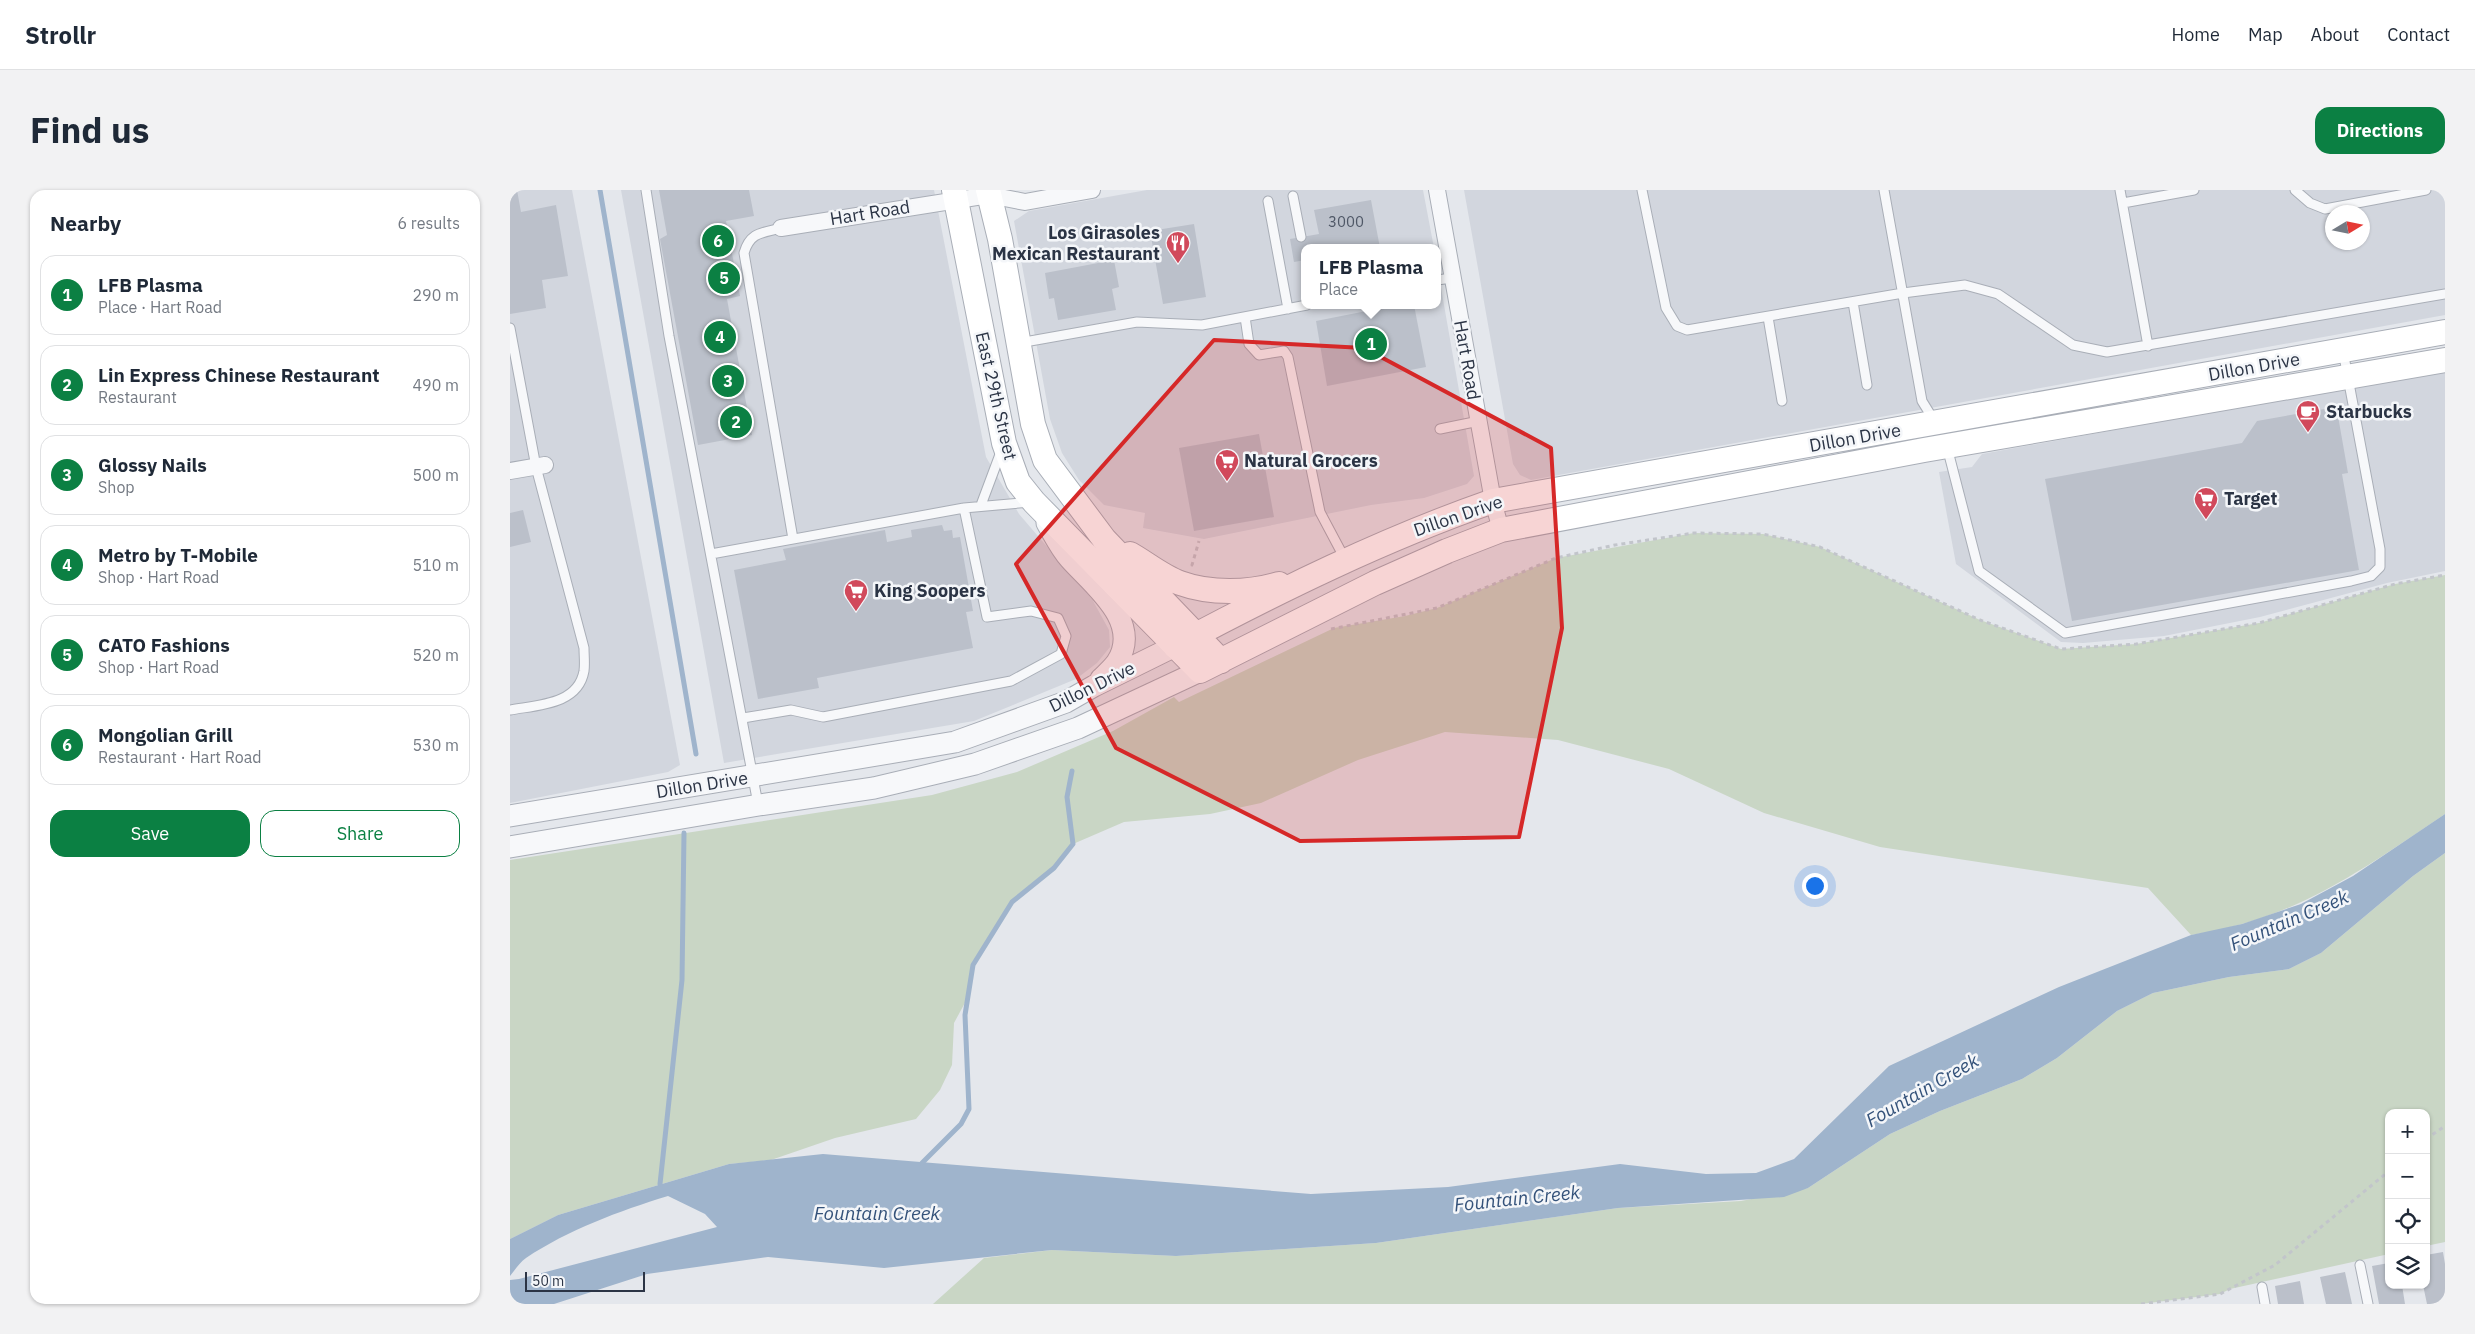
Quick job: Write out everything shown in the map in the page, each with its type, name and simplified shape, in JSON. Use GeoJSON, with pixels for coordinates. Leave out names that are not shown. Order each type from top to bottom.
{"type":"FeatureCollection","features":[{"type":"Feature","properties":{"kind":"main road","name":"East 29th Street"},"geometry":{"type":"LineString","coordinates":[[991,192],[1033,424],[1045,460],[1104,539],[1186,640],[1200,671]]}},
{"type":"Feature","properties":{"kind":"main road","name":"East 29th Street"},"geometry":{"type":"LineString","coordinates":[[955,195],[1004,443],[1018,482],[1034,502],[1186,640],[1221,661]]}},
{"type":"Feature","properties":{"kind":"main road","name":"Dillon Drive"},"geometry":{"type":"LineString","coordinates":[[1200,671],[1375,583],[1447,550],[1501,530],[1941,435],[2343,351],[2445,332]]}},
{"type":"Feature","properties":{"kind":"main road","name":"Dillon Drive"},"geometry":{"type":"LineString","coordinates":[[1186,640],[1341,563],[1427,524],[1493,501],[2348,377],[2445,360]]}},
{"type":"Feature","properties":{"kind":"main road"},"geometry":{"type":"LineString","coordinates":[[1104,539],[1180,583],[1216,590],[1259,590],[1341,563]]}},
{"type":"Feature","properties":{"kind":"street","name":"Hart Road"},"geometry":{"type":"LineString","coordinates":[[781,228],[955,195],[991,192],[1026,202],[1092,190]]}},
{"type":"Feature","properties":{"kind":"street","name":"Hart Road"},"geometry":{"type":"LineString","coordinates":[[1437,190],[1445,279],[1479,422],[1493,501],[1501,530]]}},
{"type":"Feature","properties":{"kind":"street"},"geometry":{"type":"LineString","coordinates":[[510,471],[540,466]]}},
{"type":"Feature","properties":{"kind":"street"},"geometry":{"type":"LineString","coordinates":[[1034,502],[1068,558],[1110,600],[1123,630],[1123,643],[1117,662],[1094,686]]}},
{"type":"Feature","properties":{"kind":"street","name":"Dillon Drive"},"geometry":{"type":"LineString","coordinates":[[510,816],[754,777],[955,742],[1066,702],[1186,640]]}},
{"type":"Feature","properties":{"kind":"street","name":"Dillon Drive"},"geometry":{"type":"LineString","coordinates":[[510,847],[758,805],[874,788],[975,764],[1078,728],[1200,671]]}},
{"type":"Feature","properties":{"kind":"lane"},"geometry":{"type":"LineString","coordinates":[[646,190],[669,336],[758,805]]}},
{"type":"Feature","properties":{"kind":"lane"},"geometry":{"type":"LineString","coordinates":[[1642,190],[1661,293],[1666,308],[1677,326],[1687,330],[1698,330],[1903,293],[1965,285],[1982,288],[2013,303],[2056,335],[2073,345],[2106,352],[2445,294]]}},
{"type":"Feature","properties":{"kind":"lane"},"geometry":{"type":"LineString","coordinates":[[1884,190],[1922,402],[1941,435],[1979,571],[2065,633],[2371,576],[2380,567],[2380,549],[2343,351]]}},
{"type":"Feature","properties":{"kind":"lane"},"geometry":{"type":"LineString","coordinates":[[2120,190],[2148,346]]}},
{"type":"Feature","properties":{"kind":"lane"},"geometry":{"type":"LineString","coordinates":[[2123,203],[2194,190]]}},
{"type":"Feature","properties":{"kind":"lane"},"geometry":{"type":"LineString","coordinates":[[2295,190],[2310,203],[2325,209],[2426,190]]}},
{"type":"Feature","properties":{"kind":"lane"},"geometry":{"type":"LineString","coordinates":[[1293,196],[1301,238]]}},
{"type":"Feature","properties":{"kind":"lane"},"geometry":{"type":"LineString","coordinates":[[1268,201],[1288,309]]}},
{"type":"Feature","properties":{"kind":"lane"},"geometry":{"type":"LineString","coordinates":[[781,228],[757,234],[747,241],[744,253],[793,538]]}},
{"type":"Feature","properties":{"kind":"lane"},"geometry":{"type":"LineString","coordinates":[[1853,302],[1867,385]]}},
{"type":"Feature","properties":{"kind":"lane"},"geometry":{"type":"LineString","coordinates":[[1018,344],[1137,322],[1202,325],[1301,306]]}},
{"type":"Feature","properties":{"kind":"lane"},"geometry":{"type":"LineString","coordinates":[[1245,317],[1249,344],[1259,355],[1284,351],[1288,357],[1320,512],[1341,563]]}},
{"type":"Feature","properties":{"kind":"lane"},"geometry":{"type":"LineString","coordinates":[[1768,317],[1782,401]]}},
{"type":"Feature","properties":{"kind":"lane"},"geometry":{"type":"LineString","coordinates":[[510,328],[540,466],[584,648],[584,672],[578,687],[556,702],[510,710]]}},
{"type":"Feature","properties":{"kind":"lane"},"geometry":{"type":"LineString","coordinates":[[1440,429],[1479,422]]}},
{"type":"Feature","properties":{"kind":"lane"},"geometry":{"type":"LineString","coordinates":[[981,505],[1004,443]]}},
{"type":"Feature","properties":{"kind":"lane"},"geometry":{"type":"LineString","coordinates":[[711,554],[981,505],[1034,502]]}},
{"type":"Feature","properties":{"kind":"lane"},"geometry":{"type":"LineString","coordinates":[[743,718],[791,710],[823,717],[1011,681],[1061,654],[1066,636],[1058,618],[1031,611],[987,616],[964,508]]}},
{"type":"Feature","properties":{"kind":"lane"},"geometry":{"type":"LineString","coordinates":[[2360,1265],[2368,1304]]}},
{"type":"Feature","properties":{"kind":"lane"},"geometry":{"type":"LineString","coordinates":[[2262,1287],[2265,1304]]}},
{"type":"Feature","properties":{"kind":"path"},"geometry":{"type":"LineString","coordinates":[[1325,632],[1334,628],[1405,616],[1437,608],[1556,558],[1615,545],[1694,533],[1763,534],[1820,546],[1980,620],[2061,649],[2136,644],[2259,623],[2395,584],[2445,575]]}},
{"type":"Feature","properties":{"kind":"path"},"geometry":{"type":"LineString","coordinates":[[1198,541],[1192,565],[1199,567]]}},
{"type":"Feature","properties":{"kind":"path"},"geometry":{"type":"LineString","coordinates":[[2430,1136],[2445,1126]]}},
{"type":"Feature","properties":{"kind":"path"},"geometry":{"type":"LineString","coordinates":[[2141,1304],[2225,1292],[2275,1265],[2385,1174]]}},
{"type":"Feature","properties":{"kind":"highlighted area"},"geometry":{"type":"Polygon","coordinates":[[[1214,340],[1364,348],[1551,448],[1562,628],[1519,837],[1300,841],[1116,748],[1016,564],[1214,340]]]}},
{"type":"Feature","properties":{"kind":"shaded area"},"geometry":{"type":"Polygon","coordinates":[[[510,190],[572,190],[680,765],[668,772],[510,803],[510,190]]]}},
{"type":"Feature","properties":{"kind":"shaded area"},"geometry":{"type":"Polygon","coordinates":[[[621,190],[934,190],[986,457],[1019,514],[1092,599],[1109,630],[1110,647],[1097,663],[1076,679],[974,721],[724,763],[621,190]]]}},
{"type":"Feature","properties":{"kind":"shaded area"},"geometry":{"type":"Polygon","coordinates":[[[1147,190],[1423,190],[1433,244],[1301,244],[1301,309],[1441,309],[1441,288],[1474,476],[1467,484],[1424,498],[1371,505],[1204,539],[1143,528],[1145,513],[1104,505],[1079,480],[1062,453],[1050,419],[1014,221],[1029,211],[1147,190]]]}},
{"type":"Feature","properties":{"kind":"shaded area"},"geometry":{"type":"Polygon","coordinates":[[[1464,190],[2445,190],[2445,315],[1531,480],[1520,475],[1513,464],[1464,190]]]}},
{"type":"Feature","properties":{"kind":"shaded area"},"geometry":{"type":"Polygon","coordinates":[[[2445,370],[2445,571],[2387,583],[2260,617],[2164,636],[2083,643],[2061,642],[1956,564],[1939,472],[1972,467],[1982,454],[2445,370]]]}},
{"type":"Feature","properties":{"kind":"green space"},"geometry":{"type":"Polygon","coordinates":[[[1694,533],[1763,534],[1820,547],[1980,620],[2061,649],[2136,644],[2259,623],[2395,584],[2445,575],[2445,814],[2355,873],[2295,905],[2262,918],[2228,928],[2191,935],[2148,888],[1880,847],[1764,813],[1669,769],[1558,740],[1445,732],[1358,760],[1261,803],[1210,814],[1124,822],[1073,844],[1054,868],[1012,902],[973,965],[967,999],[954,1023],[952,1065],[940,1090],[916,1119],[835,1138],[771,1160],[729,1164],[558,1215],[510,1239],[510,860],[932,795],[1017,772],[1113,731],[1174,697],[1179,702],[1334,628],[1405,616],[1437,608],[1556,558],[1694,533]]]}},
{"type":"Feature","properties":{"kind":"green space"},"geometry":{"type":"Polygon","coordinates":[[[2445,853],[2445,1242],[2430,1245],[2430,1109],[2385,1109],[2385,1255],[2230,1289],[2220,1294],[2141,1304],[933,1304],[984,1258],[1052,1250],[1176,1256],[1376,1243],[1618,1208],[1741,1201],[1808,1188],[1890,1134],[1940,1111],[2022,1079],[2057,1058],[2117,1011],[2153,993],[2229,977],[2289,969],[2321,953],[2413,876],[2445,853]]]}},
{"type":"Feature","properties":{"kind":"water","name":"Fountain Creek"},"geometry":{"type":"Polygon","coordinates":[[[2445,814],[2445,853],[2413,876],[2321,953],[2289,969],[2229,977],[2153,993],[2117,1011],[2057,1058],[2022,1079],[1940,1111],[1890,1134],[1808,1188],[1784,1197],[1618,1208],[1376,1243],[1176,1256],[1052,1250],[884,1268],[768,1257],[647,1274],[554,1304],[510,1304],[510,1280],[717,1227],[705,1214],[668,1196],[631,1208],[576,1230],[524,1260],[510,1276],[510,1239],[558,1215],[729,1164],[823,1154],[1311,1194],[1448,1187],[1620,1164],[1706,1174],[1756,1173],[1794,1159],[1889,1066],[2059,987],[2191,935],[2242,924],[2301,904],[2353,876],[2445,814]]]}},
{"type":"Feature","properties":{"kind":"building"},"geometry":{"type":"Polygon","coordinates":[[[510,190],[517,190],[521,212],[556,205],[568,276],[542,280],[546,308],[510,314],[510,190]]]}},
{"type":"Feature","properties":{"kind":"building"},"geometry":{"type":"Polygon","coordinates":[[[659,190],[749,190],[754,216],[726,221],[740,296],[727,299],[752,435],[698,445],[660,239],[667,235],[659,190]]]}},
{"type":"Feature","properties":{"kind":"building"},"geometry":{"type":"Polygon","coordinates":[[[1371,200],[1379,244],[1301,244],[1301,261],[1294,262],[1290,239],[1319,234],[1314,210],[1371,200]]]}},
{"type":"Feature","properties":{"kind":"building","name":"Los Girasoles Mexican Restaurant"},"geometry":{"type":"Polygon","coordinates":[[[1194,224],[1206,297],[1163,304],[1150,231],[1194,224]]]}},
{"type":"Feature","properties":{"kind":"building"},"geometry":{"type":"Polygon","coordinates":[[[1114,260],[1119,287],[1112,289],[1116,310],[1058,320],[1054,298],[1049,299],[1045,273],[1114,260]]]}},
{"type":"Feature","properties":{"kind":"building"},"geometry":{"type":"Polygon","coordinates":[[[1377,309],[1415,309],[1426,367],[1327,386],[1316,321],[1377,309]]]}},
{"type":"Feature","properties":{"kind":"building"},"geometry":{"type":"Polygon","coordinates":[[[2330,408],[2332,417],[2338,416],[2348,473],[2342,474],[2359,570],[2072,621],[2045,479],[2242,443],[2257,421],[2330,408]]]}},
{"type":"Feature","properties":{"kind":"building","name":"Natural Grocers"},"geometry":{"type":"Polygon","coordinates":[[[1259,434],[1274,517],[1194,531],[1179,448],[1259,434]]]}},
{"type":"Feature","properties":{"kind":"building"},"geometry":{"type":"Polygon","coordinates":[[[523,510],[531,542],[510,547],[510,513],[523,510]]]}},
{"type":"Feature","properties":{"kind":"building","name":"King Soopers"},"geometry":{"type":"Polygon","coordinates":[[[942,525],[944,531],[952,530],[953,538],[960,537],[973,611],[966,612],[973,648],[817,678],[819,688],[758,699],[734,570],[786,560],[783,549],[885,530],[887,542],[912,537],[911,530],[942,525]]]}},
{"type":"Feature","properties":{"kind":"building"},"geometry":{"type":"Polygon","coordinates":[[[2443,1252],[2445,1264],[2445,1304],[2427,1304],[2424,1289],[2430,1289],[2430,1254],[2443,1252]]]}},
{"type":"Feature","properties":{"kind":"building"},"geometry":{"type":"Polygon","coordinates":[[[2385,1264],[2385,1289],[2403,1289],[2405,1304],[2379,1304],[2372,1266],[2385,1264]]]}},
{"type":"Feature","properties":{"kind":"building"},"geometry":{"type":"Polygon","coordinates":[[[2345,1272],[2352,1304],[2326,1304],[2320,1277],[2345,1272]]]}},
{"type":"Feature","properties":{"kind":"building"},"geometry":{"type":"Polygon","coordinates":[[[2300,1281],[2304,1304],[2278,1304],[2275,1286],[2300,1281]]]}},
{"type":"Feature","properties":{"kind":"waterway"},"geometry":{"type":"LineString","coordinates":[[600,190],[696,754]]}},
{"type":"Feature","properties":{"kind":"waterway"},"geometry":{"type":"LineString","coordinates":[[922,1163],[961,1124],[969,1109],[965,1015],[973,965],[1012,902],[1054,868],[1073,844],[1067,797],[1072,771]]}},
{"type":"Feature","properties":{"kind":"waterway"},"geometry":{"type":"LineString","coordinates":[[660,1184],[682,980],[684,833]]}},
{"type":"Feature","properties":{"kind":"place","name":"Mongolian Grill"},"geometry":{"type":"Point","coordinates":[718,241]}},
{"type":"Feature","properties":{"kind":"place","name":"Los Girasoles Mexican Restaurant"},"geometry":{"type":"Point","coordinates":[1178,264]}},
{"type":"Feature","properties":{"kind":"place","name":"CATO Fashions"},"geometry":{"type":"Point","coordinates":[724,278]}},
{"type":"Feature","properties":{"kind":"place","name":"Metro by T-Mobile"},"geometry":{"type":"Point","coordinates":[720,337]}},
{"type":"Feature","properties":{"kind":"place","name":"LFB Plasma"},"geometry":{"type":"Point","coordinates":[1371,344]}},
{"type":"Feature","properties":{"kind":"place","name":"Glossy Nails"},"geometry":{"type":"Point","coordinates":[728,381]}},
{"type":"Feature","properties":{"kind":"place","name":"Lin Express Chinese Restaurant"},"geometry":{"type":"Point","coordinates":[736,422]}},
{"type":"Feature","properties":{"kind":"place","name":"Starbucks"},"geometry":{"type":"Point","coordinates":[2308,433]}},
{"type":"Feature","properties":{"kind":"place","name":"Natural Grocers"},"geometry":{"type":"Point","coordinates":[1227,482]}},
{"type":"Feature","properties":{"kind":"place","name":"Target"},"geometry":{"type":"Point","coordinates":[2206,520]}},
{"type":"Feature","properties":{"kind":"place","name":"King Soopers"},"geometry":{"type":"Point","coordinates":[856,612]}}]}
